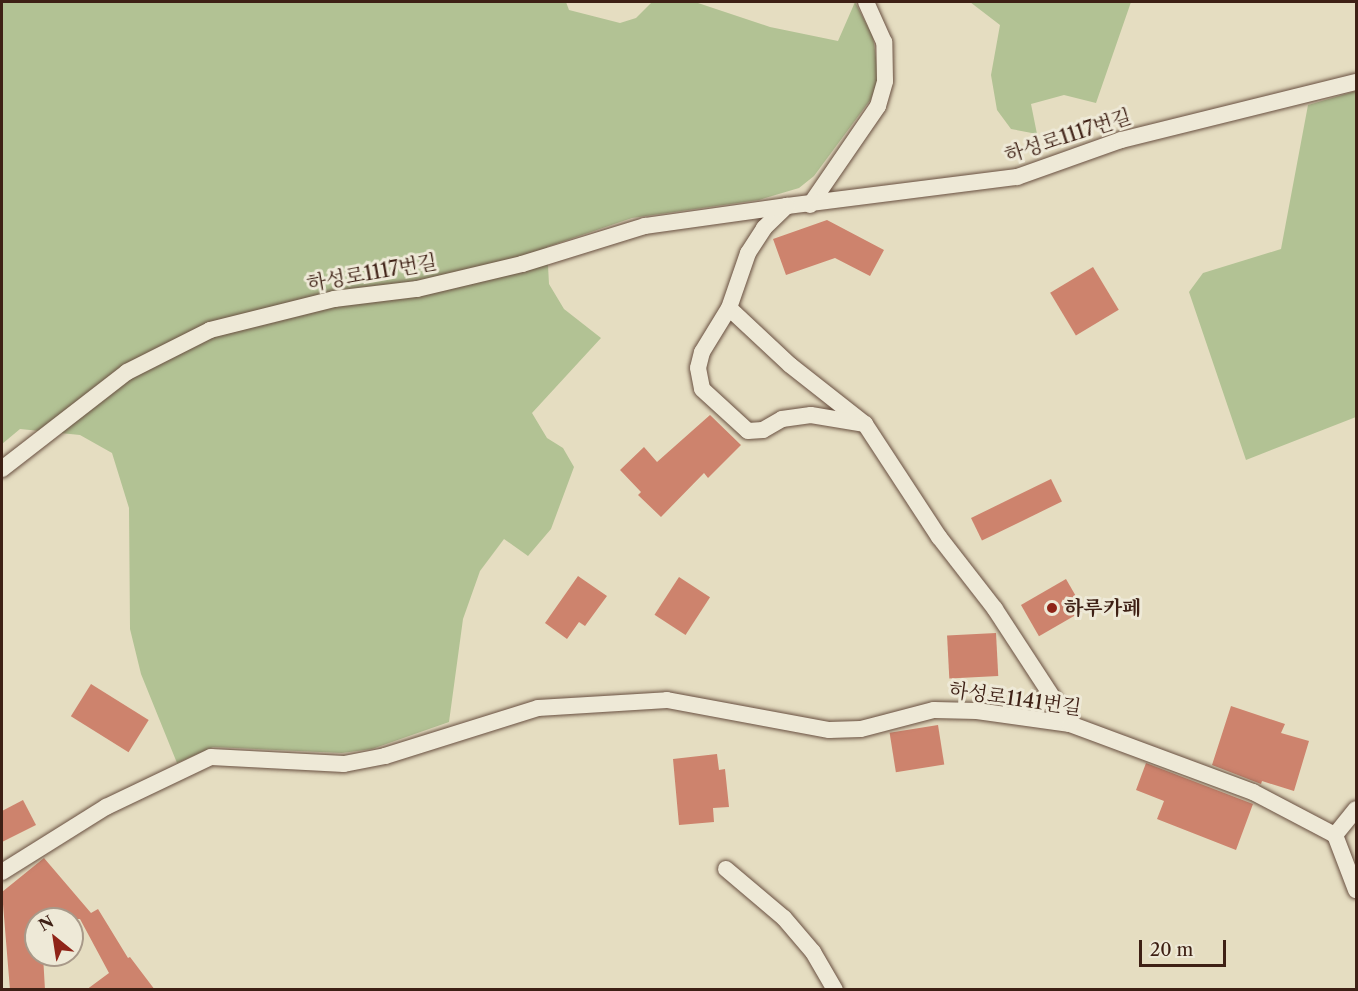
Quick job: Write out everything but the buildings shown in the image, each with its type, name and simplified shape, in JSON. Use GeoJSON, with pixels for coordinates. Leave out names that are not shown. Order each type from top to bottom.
{"type":"FeatureCollection","features":[{"type":"Feature","properties":{"kind":"lane"},"geometry":{"type":"LineString","coordinates":[[810,205],[878,106],[883,89],[887,64],[884,42],[866,2]]}},
{"type":"Feature","properties":{"kind":"lane","name":"하성로1117번길"},"geometry":{"type":"LineString","coordinates":[[2,469],[127,372],[210,330],[334,298],[417,289],[522,264],[645,226],[1017,177],[1121,140],[1356,82]]}},
{"type":"Feature","properties":{"kind":"lane"},"geometry":{"type":"LineString","coordinates":[[787,206],[764,228],[748,253],[729,308],[702,352],[698,368],[702,389],[721,409],[748,431],[763,430],[782,419],[811,415],[865,424]]}},
{"type":"Feature","properties":{"kind":"lane"},"geometry":{"type":"LineString","coordinates":[[729,308],[790,365],[865,424],[1070,724]]}},
{"type":"Feature","properties":{"kind":"lane","name":"하성로1141번길"},"geometry":{"type":"LineString","coordinates":[[2,872],[106,807],[211,757],[344,764],[385,756],[512,713],[564,704],[667,700],[829,730],[861,729],[934,710],[977,711],[1070,724],[1253,792],[1335,836]]}},
{"type":"Feature","properties":{"kind":"lane"},"geometry":{"type":"LineString","coordinates":[[1356,809],[1335,836],[1356,890]]}},
{"type":"Feature","properties":{"kind":"lane"},"geometry":{"type":"LineString","coordinates":[[726,869],[784,918],[813,952],[835,990]]}},
{"type":"Feature","properties":{"kind":"green space"},"geometry":{"type":"Polygon","coordinates":[[[2,2],[566,2],[569,10],[620,23],[636,18],[652,2],[695,2],[770,27],[838,41],[855,2],[873,37],[879,79],[871,99],[814,176],[799,188],[759,200],[632,218],[547,247],[549,284],[564,309],[601,338],[532,413],[547,438],[563,448],[574,467],[551,529],[528,556],[504,539],[480,571],[463,619],[449,722],[372,749],[342,753],[213,747],[177,763],[141,674],[130,629],[129,508],[112,453],[80,435],[20,429],[2,444],[2,2]]]}},
{"type":"Feature","properties":{"kind":"green space"},"geometry":{"type":"Polygon","coordinates":[[[970,2],[1131,2],[1096,103],[1064,95],[1031,104],[1037,134],[1011,129],[997,110],[991,75],[1000,25],[970,2]]]}},
{"type":"Feature","properties":{"kind":"green space"},"geometry":{"type":"Polygon","coordinates":[[[1356,91],[1356,417],[1246,460],[1189,292],[1203,273],[1281,249],[1308,105],[1356,91]]]}},
{"type":"Feature","properties":{"kind":"place","name":"하루카페"},"geometry":{"type":"Point","coordinates":[1052,608]}}]}
